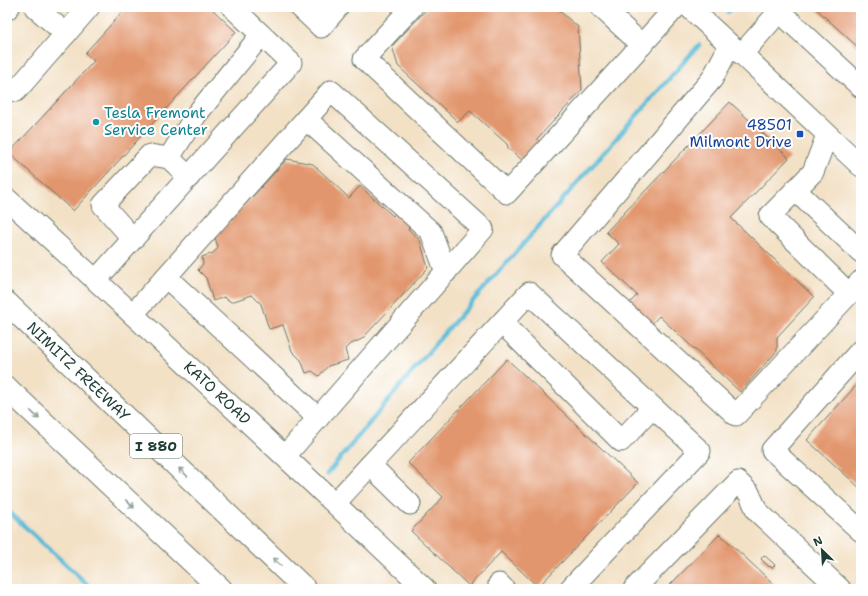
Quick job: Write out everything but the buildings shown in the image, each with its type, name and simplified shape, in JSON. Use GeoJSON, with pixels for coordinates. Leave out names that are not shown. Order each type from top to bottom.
{"type":"FeatureCollection","features":[{"type":"Feature","properties":{"kind":"highway","name":"NIMITZ FREEWAY"},"geometry":{"type":"LineString","coordinates":[[7,303],[305,589]]}},
{"type":"Feature","properties":{"kind":"highway"},"geometry":{"type":"LineString","coordinates":[[7,388],[221,589]]}},
{"type":"Feature","properties":{"kind":"street"},"geometry":{"type":"LineString","coordinates":[[36,7],[66,34]]}},
{"type":"Feature","properties":{"kind":"street"},"geometry":{"type":"LineString","coordinates":[[16,91],[89,7]]}},
{"type":"Feature","properties":{"kind":"street"},"geometry":{"type":"LineString","coordinates":[[96,280],[291,63],[232,7]]}},
{"type":"Feature","properties":{"kind":"street"},"geometry":{"type":"LineString","coordinates":[[300,7],[321,27],[338,7]]}},
{"type":"Feature","properties":{"kind":"street"},"geometry":{"type":"LineString","coordinates":[[412,7],[364,59],[507,193],[676,7]]}},
{"type":"Feature","properties":{"kind":"street"},"geometry":{"type":"LineString","coordinates":[[601,7],[642,45]]}},
{"type":"Feature","properties":{"kind":"street"},"geometry":{"type":"LineString","coordinates":[[689,7],[861,166]]}},
{"type":"Feature","properties":{"kind":"street"},"geometry":{"type":"LineString","coordinates":[[827,134],[813,172],[770,216],[855,288],[736,415],[562,255],[736,49],[781,9],[861,87]]}},
{"type":"Feature","properties":{"kind":"street"},"geometry":{"type":"LineString","coordinates":[[169,158],[196,115],[261,35]]}},
{"type":"Feature","properties":{"kind":"street"},"geometry":{"type":"LineString","coordinates":[[133,314],[331,91],[483,229],[285,456]]}},
{"type":"Feature","properties":{"kind":"street"},"geometry":{"type":"LineString","coordinates":[[306,119],[431,232],[446,272]]}},
{"type":"Feature","properties":{"kind":"street"},"geometry":{"type":"LineString","coordinates":[[133,239],[103,205],[150,155],[169,158],[189,177]]}},
{"type":"Feature","properties":{"kind":"street"},"geometry":{"type":"LineString","coordinates":[[795,190],[861,252]]}},
{"type":"Feature","properties":{"kind":"street","name":"KATO ROAD"},"geometry":{"type":"LineString","coordinates":[[7,199],[133,314],[425,589]]}},
{"type":"Feature","properties":{"kind":"street"},"geometry":{"type":"LineString","coordinates":[[166,277],[318,418]]}},
{"type":"Feature","properties":{"kind":"street"},"geometry":{"type":"LineString","coordinates":[[335,503],[529,293],[700,451],[570,589]]}},
{"type":"Feature","properties":{"kind":"street"},"geometry":{"type":"LineString","coordinates":[[502,323],[621,441],[652,408]]}},
{"type":"Feature","properties":{"kind":"street"},"geometry":{"type":"LineString","coordinates":[[861,350],[772,450],[861,532]]}},
{"type":"Feature","properties":{"kind":"street"},"geometry":{"type":"LineString","coordinates":[[370,465],[410,504]]}},
{"type":"Feature","properties":{"kind":"street"},"geometry":{"type":"LineString","coordinates":[[634,589],[738,482],[749,493],[757,511],[840,589]]}},
{"type":"Feature","properties":{"kind":"waterway"},"geometry":{"type":"LineString","coordinates":[[728,12],[733,7]]}},
{"type":"Feature","properties":{"kind":"waterway"},"geometry":{"type":"LineString","coordinates":[[327,474],[441,337],[699,45]]}},
{"type":"Feature","properties":{"kind":"waterway"},"geometry":{"type":"LineString","coordinates":[[7,510],[92,589]]}},
{"type":"Feature","properties":{"kind":"place","name":"Tesla Fremont Service Center"},"geometry":{"type":"Point","coordinates":[96,122]}},
{"type":"Feature","properties":{"kind":"place","name":"48501 Milmont Drive"},"geometry":{"type":"Point","coordinates":[800,134]}}]}
